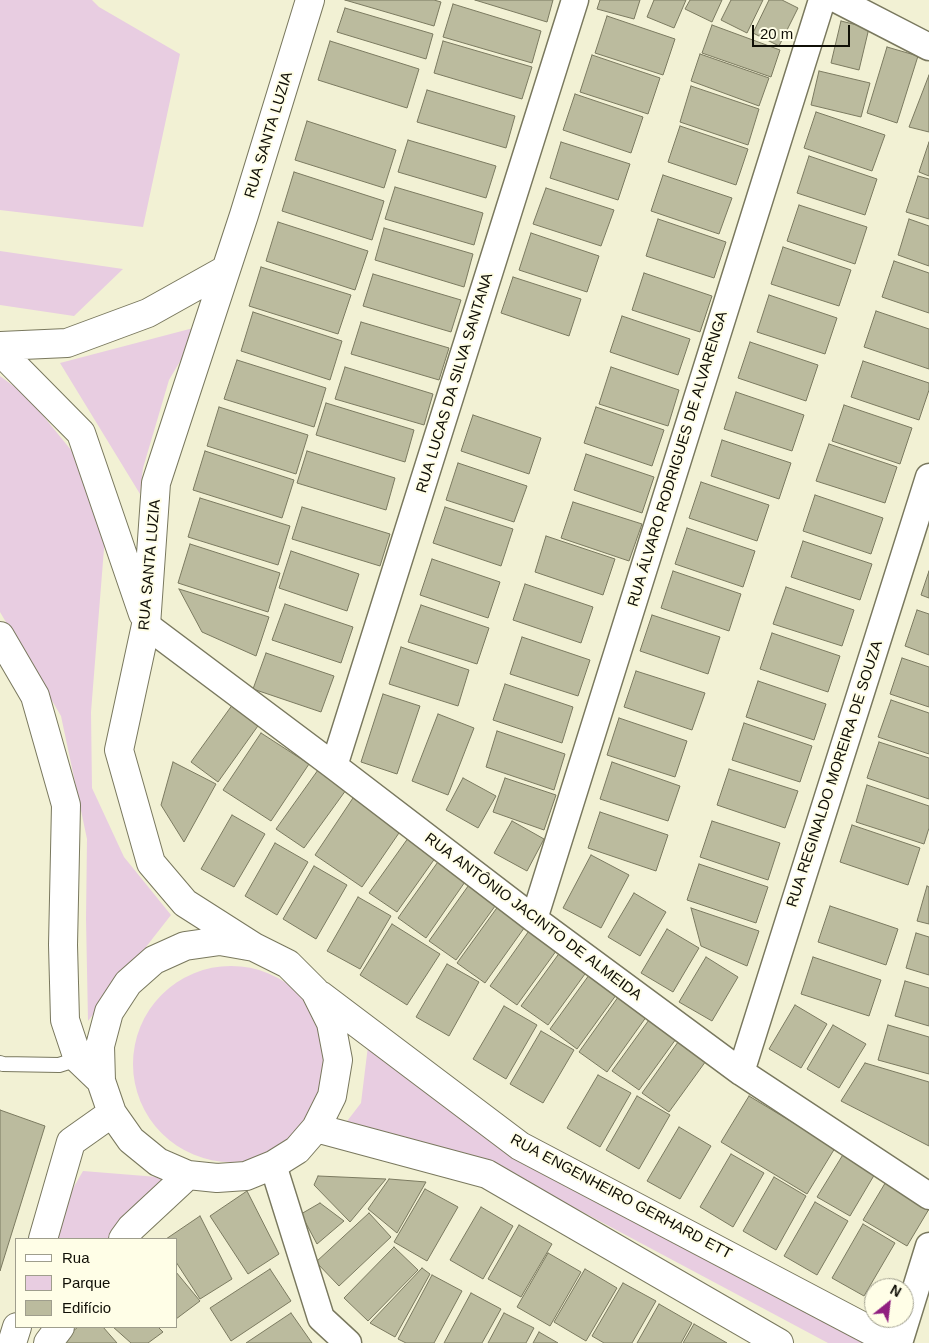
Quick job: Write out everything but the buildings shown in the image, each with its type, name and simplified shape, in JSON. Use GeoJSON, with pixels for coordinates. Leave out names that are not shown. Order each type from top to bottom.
{"type":"FeatureCollection","features":[{"type":"Feature","properties":{"kind":"main road","name":"RUA SANTA LUZIA"},"geometry":{"type":"LineString","coordinates":[[254,947],[185,903],[151,863],[119,750],[146,625],[156,483],[244,215],[310,0]]}},
{"type":"Feature","properties":{"kind":"main road"},"geometry":{"type":"LineString","coordinates":[[0,346],[67,343],[148,313],[225,270]]}},
{"type":"Feature","properties":{"kind":"main road"},"geometry":{"type":"LineString","coordinates":[[0,351],[81,433],[146,625]]}},
{"type":"Feature","properties":{"kind":"main road"},"geometry":{"type":"LineString","coordinates":[[0,636],[35,696],[66,805],[63,945],[65,1020],[78,1059],[101,1080]]}},
{"type":"Feature","properties":{"kind":"main road"},"geometry":{"type":"LineString","coordinates":[[220,941],[254,947],[288,964],[315,991],[331,1023],[338,1060],[332,1096],[316,1128],[297,1150],[273,1166],[246,1176],[217,1178],[188,1175],[158,1162],[131,1140],[112,1112],[101,1080],[100,1046],[109,1012],[128,983],[154,960],[185,946],[220,941]]}},
{"type":"Feature","properties":{"kind":"main road","name":"RUA ENGENHEIRO GERHARD ETT"},"geometry":{"type":"LineString","coordinates":[[315,991],[520,1146],[894,1343]]}},
{"type":"Feature","properties":{"kind":"main road"},"geometry":{"type":"LineString","coordinates":[[43,1238],[71,1142],[112,1112]]}},
{"type":"Feature","properties":{"kind":"main road"},"geometry":{"type":"LineString","coordinates":[[316,1128],[487,1174],[779,1343]]}},
{"type":"Feature","properties":{"kind":"main road"},"geometry":{"type":"LineString","coordinates":[[124,1238],[131,1228],[188,1175]]}},
{"type":"Feature","properties":{"kind":"main road"},"geometry":{"type":"LineString","coordinates":[[12,1343],[17,1328]]}},
{"type":"Feature","properties":{"kind":"main road"},"geometry":{"type":"LineString","coordinates":[[48,1343],[59,1328]]}},
{"type":"Feature","properties":{"kind":"street","name":"RUA LUCAS DA SILVA SANTANA"},"geometry":{"type":"LineString","coordinates":[[334,766],[575,0]]}},
{"type":"Feature","properties":{"kind":"street","name":"RUA ÁLVARO RODRIGUES DE ALVARENGA"},"geometry":{"type":"LineString","coordinates":[[534,918],[822,0]]}},
{"type":"Feature","properties":{"kind":"street"},"geometry":{"type":"LineString","coordinates":[[838,0],[929,47]]}},
{"type":"Feature","properties":{"kind":"street","name":"RUA REGINALDO MOREIRA DE SOUZA"},"geometry":{"type":"LineString","coordinates":[[741,1072],[929,477]]}},
{"type":"Feature","properties":{"kind":"street","name":"RUA ANTÔNIO JACINTO DE ALMEIDA"},"geometry":{"type":"LineString","coordinates":[[146,625],[741,1072],[929,1196]]}},
{"type":"Feature","properties":{"kind":"street"},"geometry":{"type":"LineString","coordinates":[[273,1166],[321,1318],[348,1343]]}},
{"type":"Feature","properties":{"kind":"street"},"geometry":{"type":"LineString","coordinates":[[899,1343],[929,1246]]}},
{"type":"Feature","properties":{"kind":"lane"},"geometry":{"type":"LineString","coordinates":[[0,1063],[59,1065],[78,1059]]}},
{"type":"Feature","properties":{"kind":"green space"},"geometry":{"type":"Polygon","coordinates":[[[0,0],[92,0],[99,7],[180,54],[143,227],[0,210],[0,0]]]}},
{"type":"Feature","properties":{"kind":"green space"},"geometry":{"type":"Polygon","coordinates":[[[0,251],[123,269],[74,316],[0,305],[0,251]]]}},
{"type":"Feature","properties":{"kind":"green space"},"geometry":{"type":"Polygon","coordinates":[[[201,326],[169,380],[143,468],[140,494],[60,363],[201,326]]]}},
{"type":"Feature","properties":{"kind":"green space"},"geometry":{"type":"Polygon","coordinates":[[[0,376],[27,396],[80,461],[105,536],[91,712],[92,788],[124,857],[171,915],[88,1021],[87,839],[61,716],[0,612],[0,376]]]}},
{"type":"Feature","properties":{"kind":"green space"},"geometry":{"type":"Polygon","coordinates":[[[241,966],[269,973],[286,982],[301,994],[313,1009],[322,1026],[328,1045],[328,1083],[322,1102],[313,1119],[301,1134],[286,1146],[269,1155],[250,1161],[221,1162],[193,1155],[176,1146],[161,1134],[149,1119],[140,1102],[134,1083],[133,1054],[140,1026],[149,1009],[161,994],[176,982],[193,973],[212,967],[241,966]]]}},
{"type":"Feature","properties":{"kind":"green space"},"geometry":{"type":"Polygon","coordinates":[[[368,1046],[865,1343],[828,1343],[489,1162],[341,1129],[361,1103],[368,1046]]]}},
{"type":"Feature","properties":{"kind":"green space"},"geometry":{"type":"Polygon","coordinates":[[[83,1171],[170,1178],[109,1238],[50,1238],[64,1204],[83,1171]]]}}]}
